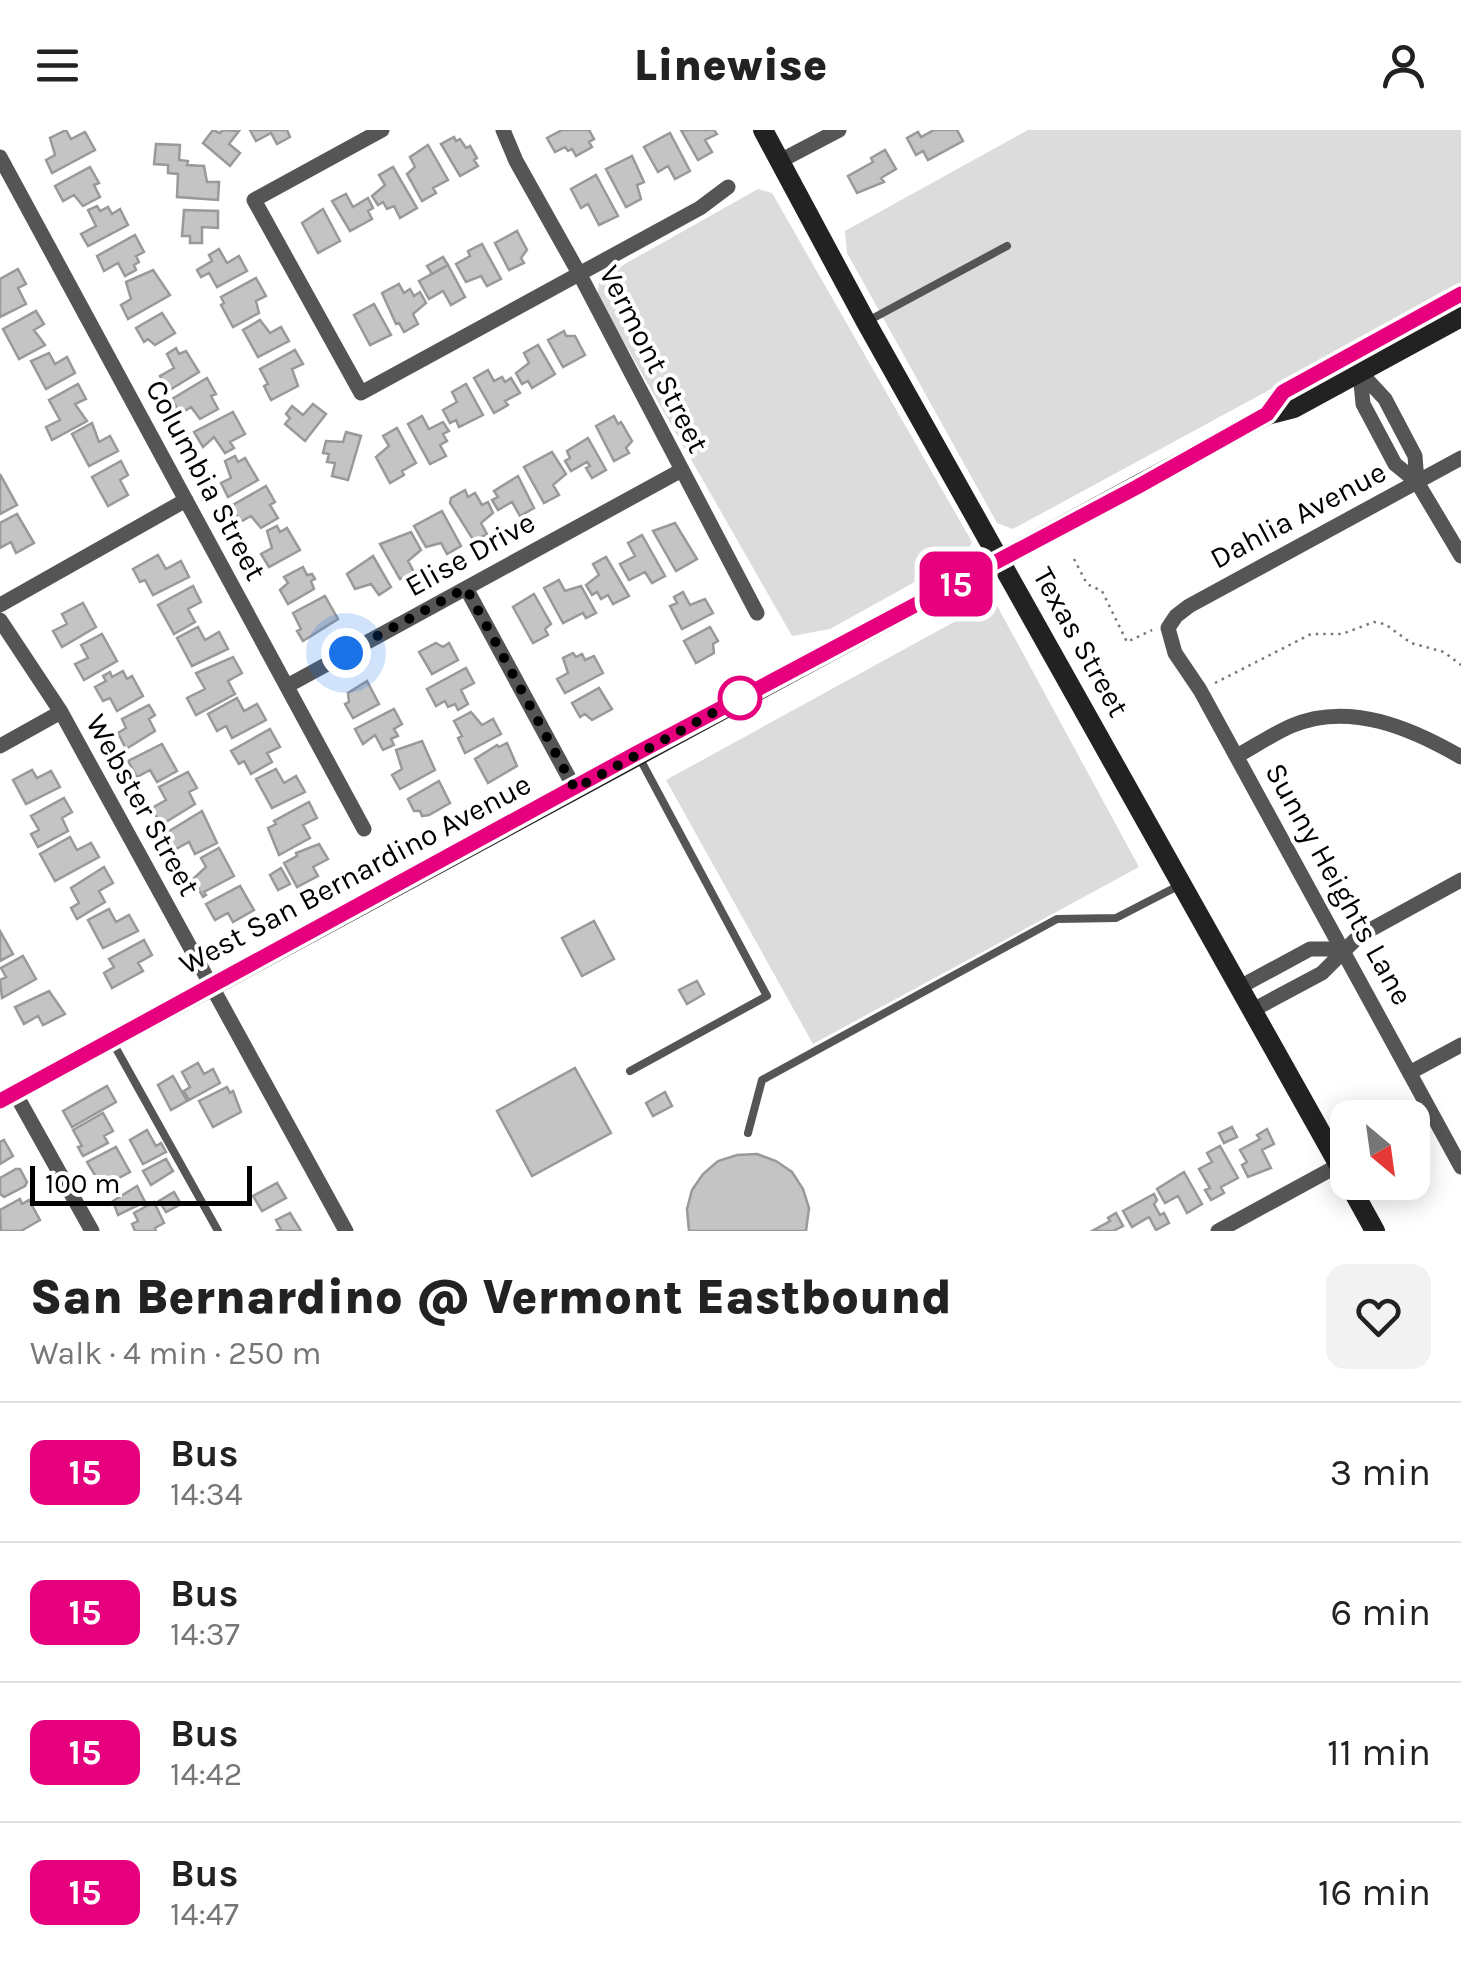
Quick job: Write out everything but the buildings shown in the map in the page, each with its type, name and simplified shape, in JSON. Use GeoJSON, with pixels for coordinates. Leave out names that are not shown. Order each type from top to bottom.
{"type":"FeatureCollection","features":[{"type":"Feature","properties":{"kind":"main road","name":"Texas Street"},"geometry":{"type":"LineString","coordinates":[[763,130],[866,322],[1330,1150]]}},
{"type":"Feature","properties":{"kind":"main road","name":"West San Bernardino Avenue"},"geometry":{"type":"LineString","coordinates":[[1267,414],[1283,392],[1461,294]]}},
{"type":"Feature","properties":{"kind":"main road"},"geometry":{"type":"LineString","coordinates":[[1360,372],[1371,353],[1461,302]]}},
{"type":"Feature","properties":{"kind":"main road","name":"West San Bernardino Avenue"},"geometry":{"type":"LineString","coordinates":[[7,1097],[1267,414],[1294,408],[1461,317]]}},
{"type":"Feature","properties":{"kind":"main road","name":"Texas Street"},"geometry":{"type":"LineString","coordinates":[[1358,1200],[1375,1231]]}},
{"type":"Feature","properties":{"kind":"street"},"geometry":{"type":"LineString","coordinates":[[382,130],[254,200],[362,393],[700,208],[728,187]]}},
{"type":"Feature","properties":{"kind":"street","name":"Vermont Street"},"geometry":{"type":"LineString","coordinates":[[503,130],[516,162],[580,275],[757,613]]}},
{"type":"Feature","properties":{"kind":"street"},"geometry":{"type":"LineString","coordinates":[[780,161],[838,130]]}},
{"type":"Feature","properties":{"kind":"street","name":"Columbia Street"},"geometry":{"type":"LineString","coordinates":[[0,156],[364,829]]}},
{"type":"Feature","properties":{"kind":"street"},"geometry":{"type":"LineString","coordinates":[[1360,372],[1382,394],[1415,456],[1418,482],[1461,556]]}},
{"type":"Feature","properties":{"kind":"street","name":"Dahlia Avenue"},"geometry":{"type":"LineString","coordinates":[[1168,628],[1189,606],[1461,458]]}},
{"type":"Feature","properties":{"kind":"street","name":"Elise Drive"},"geometry":{"type":"LineString","coordinates":[[287,686],[680,471]]}},
{"type":"Feature","properties":{"kind":"street"},"geometry":{"type":"LineString","coordinates":[[0,604],[186,500]]}},
{"type":"Feature","properties":{"kind":"street"},"geometry":{"type":"LineString","coordinates":[[466,588],[575,789]]}},
{"type":"Feature","properties":{"kind":"street","name":"Webster Street"},"geometry":{"type":"LineString","coordinates":[[0,620],[61,712],[346,1231]]}},
{"type":"Feature","properties":{"kind":"street","name":"Sunny Heights Lane"},"geometry":{"type":"LineString","coordinates":[[1168,628],[1176,653],[1237,756],[1461,1168]]}},
{"type":"Feature","properties":{"kind":"street"},"geometry":{"type":"LineString","coordinates":[[0,746],[61,712]]}},
{"type":"Feature","properties":{"kind":"street"},"geometry":{"type":"LineString","coordinates":[[1237,756],[1294,725],[1332,716],[1372,718],[1427,737],[1461,757]]}},
{"type":"Feature","properties":{"kind":"street"},"geometry":{"type":"LineString","coordinates":[[1250,1011],[1322,973],[1359,936],[1461,880]]}},
{"type":"Feature","properties":{"kind":"street"},"geometry":{"type":"LineString","coordinates":[[1238,988],[1310,949],[1343,950]]}},
{"type":"Feature","properties":{"kind":"street"},"geometry":{"type":"LineString","coordinates":[[1411,1072],[1461,1045]]}},
{"type":"Feature","properties":{"kind":"street"},"geometry":{"type":"LineString","coordinates":[[7,1097],[92,1231]]}},
{"type":"Feature","properties":{"kind":"street"},"geometry":{"type":"LineString","coordinates":[[1218,1231],[1330,1182]]}},
{"type":"Feature","properties":{"kind":"lane"},"geometry":{"type":"LineString","coordinates":[[866,322],[1007,246]]}},
{"type":"Feature","properties":{"kind":"lane"},"geometry":{"type":"LineString","coordinates":[[630,1072],[767,996],[637,753]]}},
{"type":"Feature","properties":{"kind":"lane"},"geometry":{"type":"LineString","coordinates":[[748,1133],[762,1080],[1056,919],[1116,918],[1180,885]]}},
{"type":"Feature","properties":{"kind":"lane"},"geometry":{"type":"LineString","coordinates":[[112,1041],[218,1231]]}},
{"type":"Feature","properties":{"kind":"path"},"geometry":{"type":"LineString","coordinates":[[1074,560],[1088,584],[1102,591],[1128,642],[1148,630],[1168,628]]}},
{"type":"Feature","properties":{"kind":"path"},"geometry":{"type":"LineString","coordinates":[[1200,690],[1311,634],[1342,634],[1374,622],[1411,642],[1444,652],[1461,665]]}},
{"type":"Feature","properties":{"kind":"shaded area"},"geometry":{"type":"Polygon","coordinates":[[[1028,130],[1461,130],[1461,286],[1013,529],[997,523],[847,253],[845,231],[1028,130]]]}},
{"type":"Feature","properties":{"kind":"shaded area"},"geometry":{"type":"Polygon","coordinates":[[[758,189],[772,193],[972,542],[967,553],[830,629],[792,636],[597,295],[600,278],[758,189]]]}},
{"type":"Feature","properties":{"kind":"shaded area"},"geometry":{"type":"Polygon","coordinates":[[[994,600],[1139,867],[813,1044],[666,780],[994,600]]]}},
{"type":"Feature","properties":{"kind":"bus line","name":"15"},"geometry":{"type":"LineString","coordinates":[[0,1101],[637,753],[1137,487],[1267,414],[1283,392],[1461,294]]}},
{"type":"Feature","properties":{"kind":"route"},"geometry":{"type":"LineString","coordinates":[[346,653],[466,588],[575,789],[740,698]]}}]}
